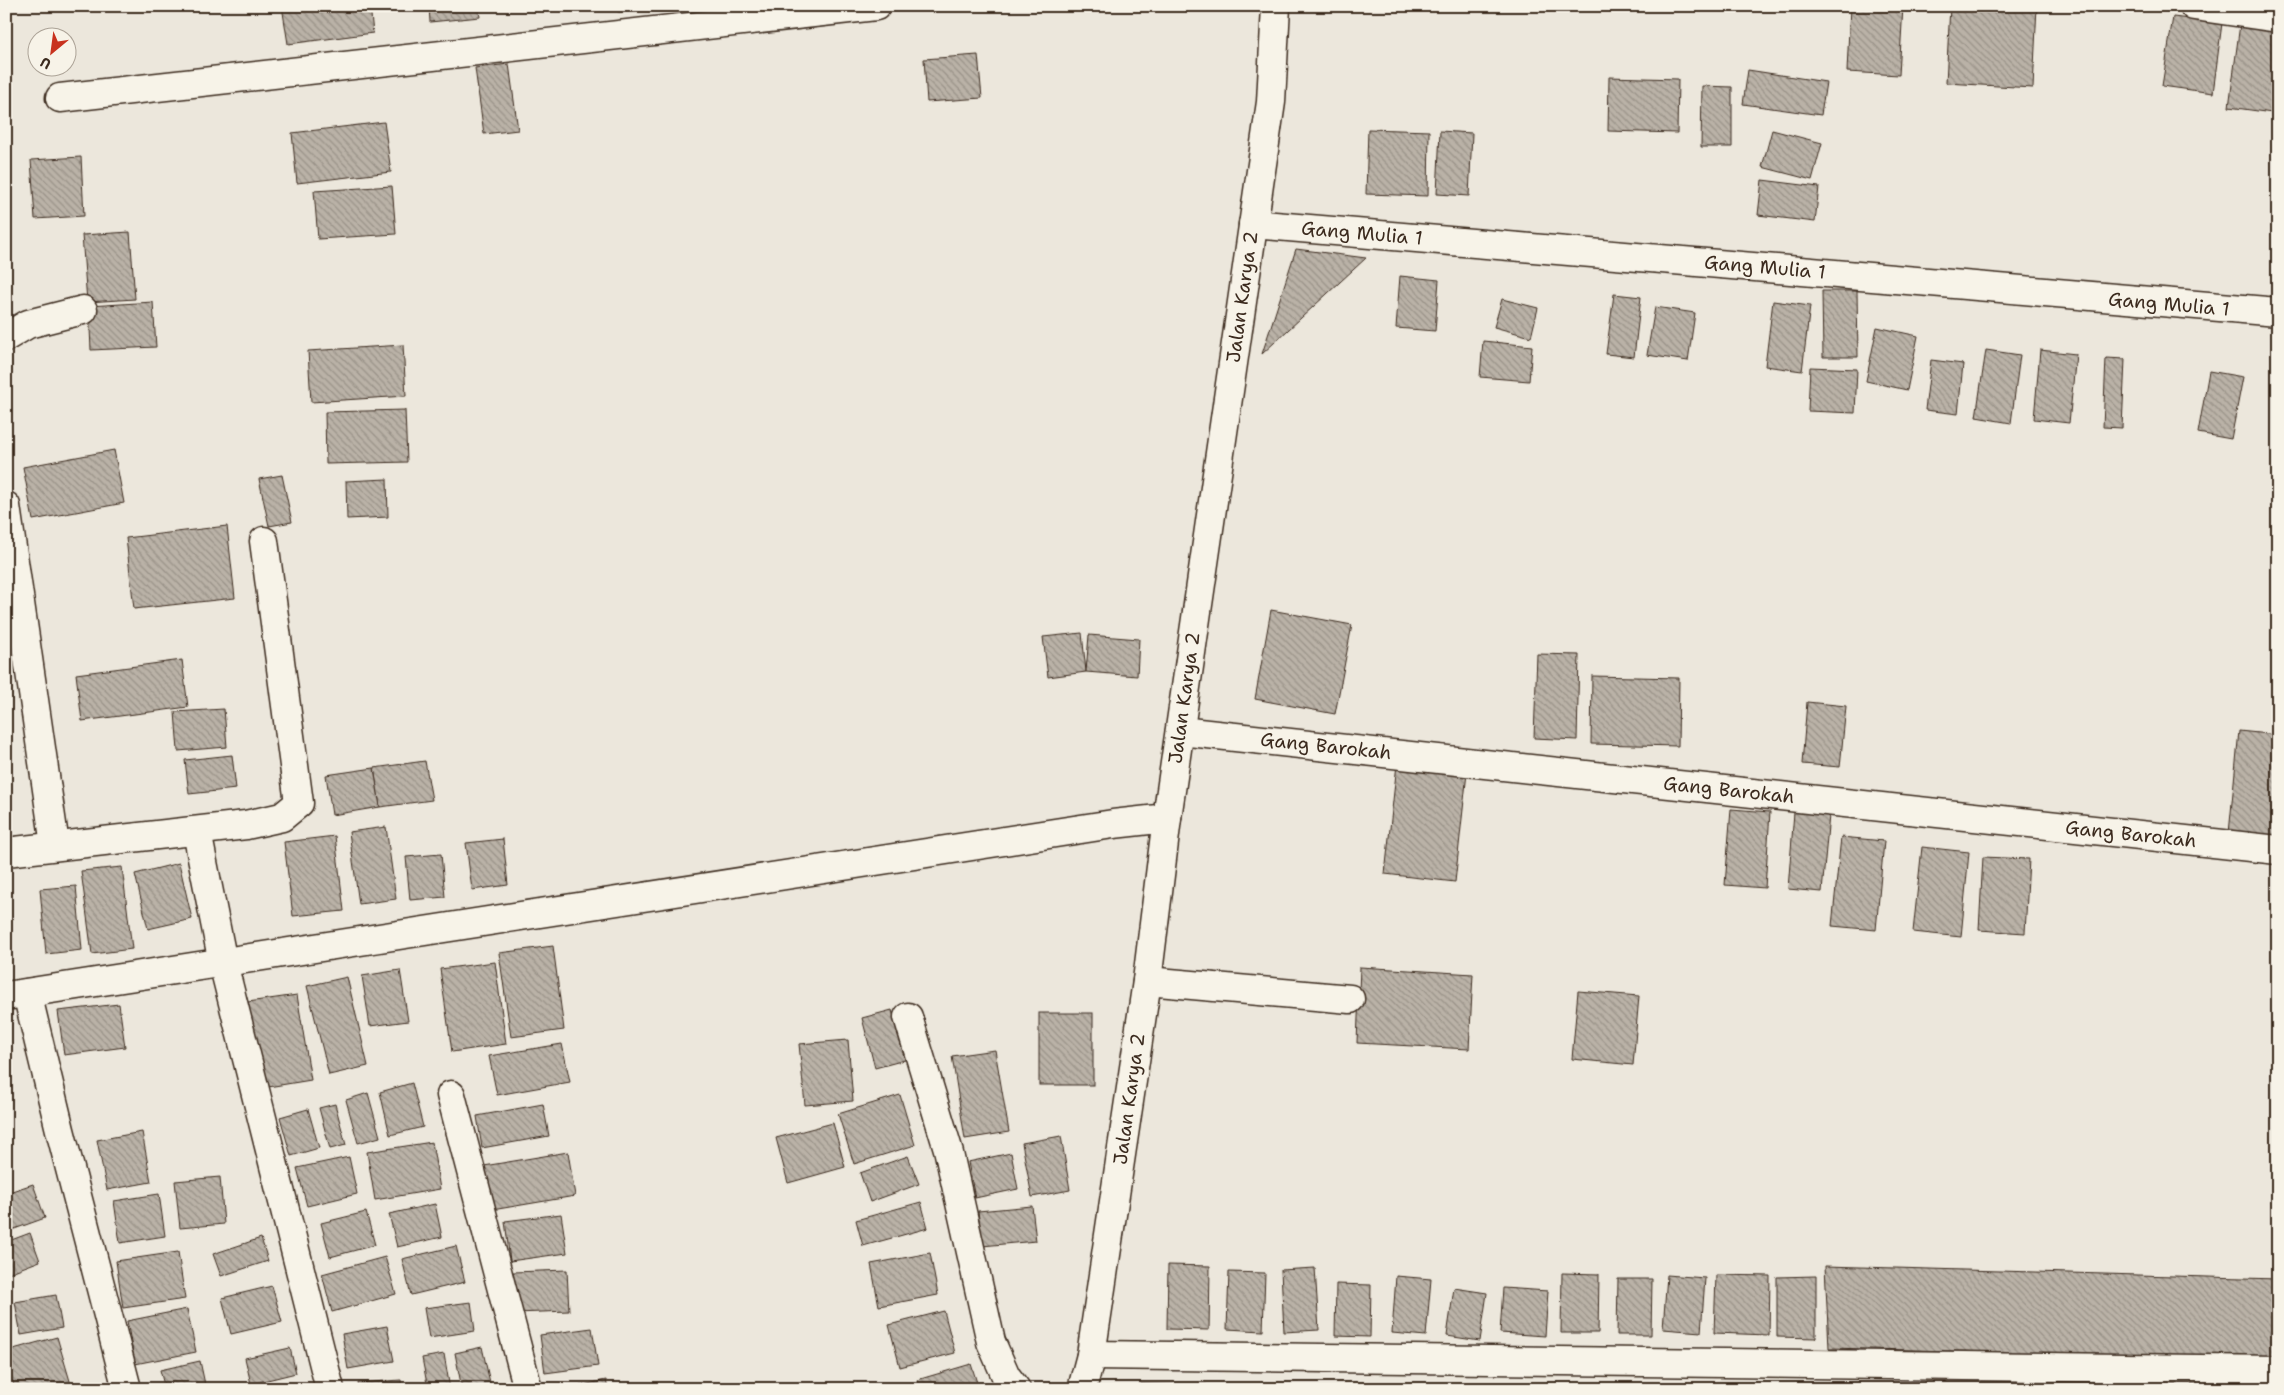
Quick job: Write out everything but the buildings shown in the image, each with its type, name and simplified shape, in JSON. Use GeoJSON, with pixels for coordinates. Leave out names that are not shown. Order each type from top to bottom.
{"type":"FeatureCollection","features":[{"type":"Feature","properties":{"kind":"street"},"geometry":{"type":"LineString","coordinates":[[60,98],[876,6]]}},
{"type":"Feature","properties":{"kind":"street","name":"Jalan Karya 2"},"geometry":{"type":"LineString","coordinates":[[1082,1389],[1091,1355],[1146,981],[1167,818],[1271,102],[1276,6]]}},
{"type":"Feature","properties":{"kind":"street"},"geometry":{"type":"LineString","coordinates":[[2194,6],[2278,18]]}},
{"type":"Feature","properties":{"kind":"street","name":"Gang Mulia 1"},"geometry":{"type":"LineString","coordinates":[[1253,224],[1712,262],[2153,303],[2278,312]]}},
{"type":"Feature","properties":{"kind":"street"},"geometry":{"type":"LineString","coordinates":[[6,337],[28,324],[83,310]]}},
{"type":"Feature","properties":{"kind":"street"},"geometry":{"type":"LineString","coordinates":[[6,506],[55,845]]}},
{"type":"Feature","properties":{"kind":"street"},"geometry":{"type":"LineString","coordinates":[[6,852],[55,845],[197,832],[282,817],[299,803],[264,541]]}},
{"type":"Feature","properties":{"kind":"street","name":"Gang Barokah"},"geometry":{"type":"LineString","coordinates":[[1180,730],[2278,850]]}},
{"type":"Feature","properties":{"kind":"street"},"geometry":{"type":"LineString","coordinates":[[127,1389],[60,1130],[17,995],[1103,825],[1167,818]]}},
{"type":"Feature","properties":{"kind":"street"},"geometry":{"type":"LineString","coordinates":[[197,832],[223,963],[330,1389]]}},
{"type":"Feature","properties":{"kind":"street"},"geometry":{"type":"LineString","coordinates":[[1146,981],[1350,999]]}},
{"type":"Feature","properties":{"kind":"street"},"geometry":{"type":"LineString","coordinates":[[908,1017],[948,1149],[991,1342],[1006,1376],[1016,1389]]}},
{"type":"Feature","properties":{"kind":"street"},"geometry":{"type":"LineString","coordinates":[[451,1095],[528,1389]]}},
{"type":"Feature","properties":{"kind":"street"},"geometry":{"type":"LineString","coordinates":[[1091,1355],[2278,1370]]}}]}
